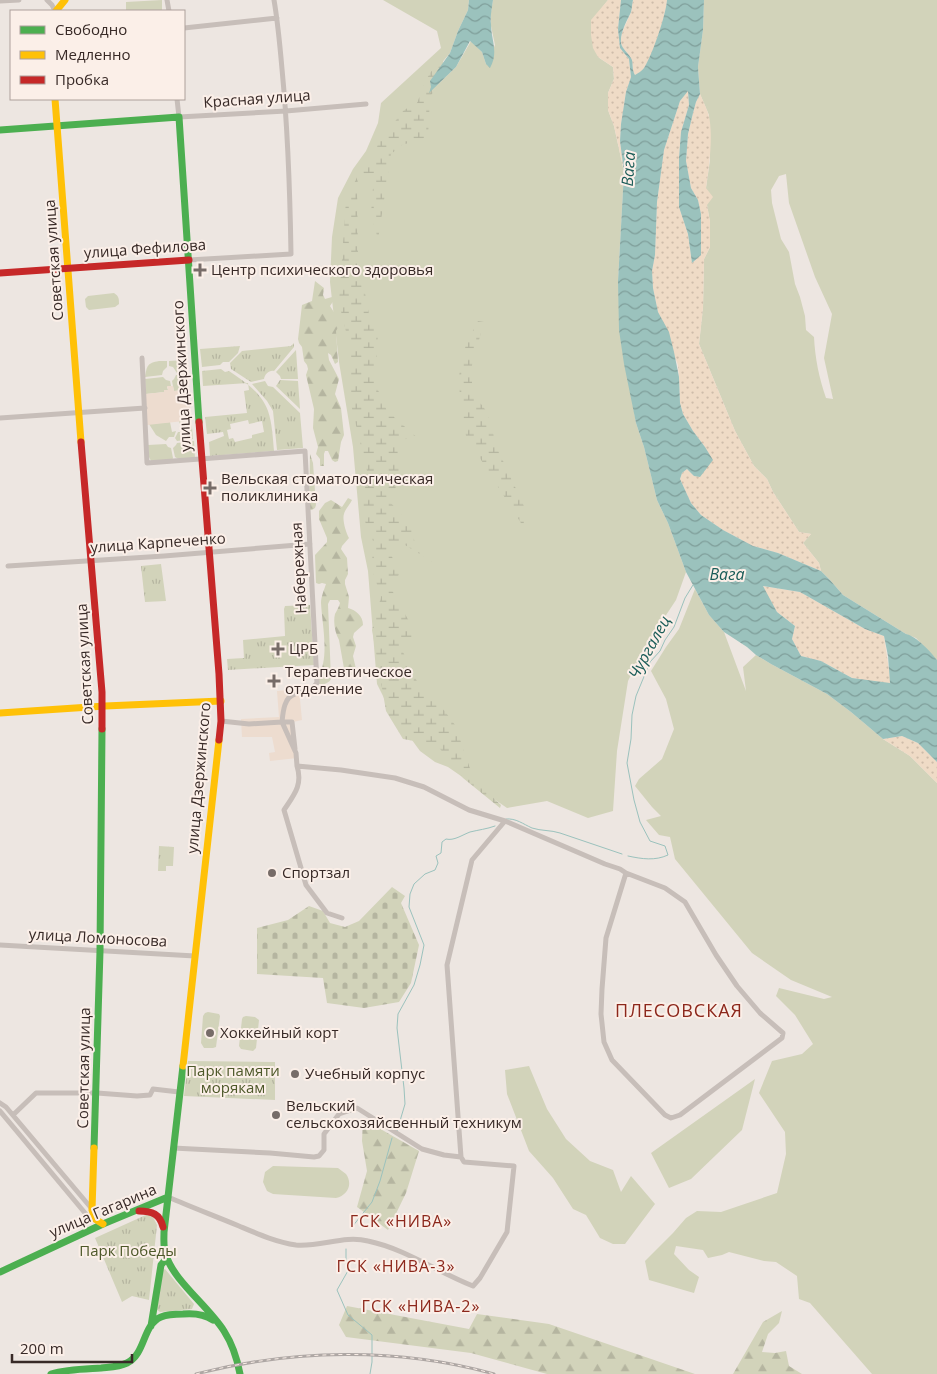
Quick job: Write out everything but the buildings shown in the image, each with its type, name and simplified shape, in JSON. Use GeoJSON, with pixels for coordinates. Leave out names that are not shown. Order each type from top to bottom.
{"type":"FeatureCollection","features":[{"type":"Feature","properties":{"kind":"main road"},"geometry":{"type":"LineString","coordinates":[[56,10],[65,0]]}},
{"type":"Feature","properties":{"kind":"main road","name":"Советская улица"},"geometry":{"type":"LineString","coordinates":[[55,100],[102,692],[97,1093],[92,1210],[90,1219],[81,1234]]}},
{"type":"Feature","properties":{"kind":"main road","name":"Красная улица"},"geometry":{"type":"LineString","coordinates":[[0,130],[179,118]]}},
{"type":"Feature","properties":{"kind":"main road","name":"улица Дзержинского"},"geometry":{"type":"LineString","coordinates":[[166,1259],[163,1245],[166,1209],[221,721],[201,459],[179,118]]}},
{"type":"Feature","properties":{"kind":"main road","name":"улица Фефилова"},"geometry":{"type":"LineString","coordinates":[[0,273],[189,260]]}},
{"type":"Feature","properties":{"kind":"main road"},"geometry":{"type":"LineString","coordinates":[[0,714],[102,706],[220,701]]}},
{"type":"Feature","properties":{"kind":"main road","name":"улица Гагарина"},"geometry":{"type":"LineString","coordinates":[[0,1272],[103,1224],[168,1198]]}},
{"type":"Feature","properties":{"kind":"main road"},"geometry":{"type":"LineString","coordinates":[[154,1203],[160,1203],[166,1209]]}},
{"type":"Feature","properties":{"kind":"main road"},"geometry":{"type":"LineString","coordinates":[[92,1210],[93,1217],[97,1222],[103,1224]]}},
{"type":"Feature","properties":{"kind":"main road"},"geometry":{"type":"LineString","coordinates":[[131,1212],[148,1210],[154,1212],[162,1222],[164,1232]]}},
{"type":"Feature","properties":{"kind":"main road"},"geometry":{"type":"LineString","coordinates":[[151,1326],[160,1266],[166,1259],[232,1342],[236,1351],[240,1374]]}},
{"type":"Feature","properties":{"kind":"main road"},"geometry":{"type":"LineString","coordinates":[[51,1374],[125,1364],[131,1361],[137,1354],[151,1326],[157,1319],[165,1316],[189,1314],[208,1316],[221,1326]]}},
{"type":"Feature","properties":{"kind":"street"},"geometry":{"type":"LineString","coordinates":[[0,1],[20,0]]}},
{"type":"Feature","properties":{"kind":"street"},"geometry":{"type":"LineString","coordinates":[[274,0],[286,111]]}},
{"type":"Feature","properties":{"kind":"street"},"geometry":{"type":"LineString","coordinates":[[185,28],[277,18]]}},
{"type":"Feature","properties":{"kind":"street","name":"улица Дзержинского"},"geometry":{"type":"LineString","coordinates":[[177,100],[179,118]]}},
{"type":"Feature","properties":{"kind":"street","name":"Красная улица"},"geometry":{"type":"LineString","coordinates":[[179,118],[366,104]]}},
{"type":"Feature","properties":{"kind":"street","name":"улица Фефилова"},"geometry":{"type":"LineString","coordinates":[[189,260],[291,254],[286,111]]}},
{"type":"Feature","properties":{"kind":"street"},"geometry":{"type":"LineString","coordinates":[[142,358],[147,463],[201,459]]}},
{"type":"Feature","properties":{"kind":"street"},"geometry":{"type":"LineString","coordinates":[[0,418],[145,408]]}},
{"type":"Feature","properties":{"kind":"street","name":"Набережная"},"geometry":{"type":"LineString","coordinates":[[201,459],[305,451],[317,683],[306,693],[294,694],[288,698],[284,707],[282,722]]}},
{"type":"Feature","properties":{"kind":"street","name":"улица Карпеченко"},"geometry":{"type":"LineString","coordinates":[[8,566],[310,544]]}},
{"type":"Feature","properties":{"kind":"street"},"geometry":{"type":"LineString","coordinates":[[221,721],[249,724],[292,722],[297,766],[300,775],[296,792],[284,810],[308,888],[327,913],[342,918]]}},
{"type":"Feature","properties":{"kind":"street"},"geometry":{"type":"LineString","coordinates":[[282,722],[295,749]]}},
{"type":"Feature","properties":{"kind":"street"},"geometry":{"type":"LineString","coordinates":[[297,766],[395,778],[424,786],[470,810],[505,821],[620,869],[626,874],[665,888],[685,902],[716,955],[737,986],[760,1013],[783,1033],[782,1038],[680,1115],[671,1118],[665,1115],[612,1060],[604,1042],[601,1014],[606,938],[626,874]]}},
{"type":"Feature","properties":{"kind":"street"},"geometry":{"type":"LineString","coordinates":[[173,1148],[319,1156],[324,1150],[324,1134],[338,1114],[357,1108],[422,1149],[461,1157],[447,965],[472,860],[505,821]]}},
{"type":"Feature","properties":{"kind":"street","name":"улица Ломоносова"},"geometry":{"type":"LineString","coordinates":[[0,945],[195,956]]}},
{"type":"Feature","properties":{"kind":"street"},"geometry":{"type":"LineString","coordinates":[[13,1115],[36,1093],[97,1093],[137,1096],[150,1095],[153,1089],[179,1092]]}},
{"type":"Feature","properties":{"kind":"street"},"geometry":{"type":"LineString","coordinates":[[0,1103],[13,1115],[92,1210]]}},
{"type":"Feature","properties":{"kind":"street"},"geometry":{"type":"LineString","coordinates":[[0,1111],[90,1219]]}},
{"type":"Feature","properties":{"kind":"street","name":"улица Гагарина"},"geometry":{"type":"LineString","coordinates":[[168,1198],[272,1240],[298,1245],[347,1238],[366,1240],[388,1246],[407,1253],[443,1273],[473,1286],[480,1278],[506,1232],[514,1166],[464,1162],[461,1157]]}},
{"type":"Feature","properties":{"kind":"green space"},"geometry":{"type":"Polygon","coordinates":[[[162,0],[162,10],[126,10],[126,2],[162,0]]]}},
{"type":"Feature","properties":{"kind":"green space"},"geometry":{"type":"Polygon","coordinates":[[[383,0],[469,0],[468,10],[450,53],[439,66],[430,92],[456,67],[471,41],[482,52],[486,64],[495,45],[491,26],[493,0],[608,0],[601,9],[598,57],[613,67],[614,79],[608,93],[608,110],[614,126],[624,172],[618,281],[631,394],[636,423],[657,500],[668,523],[686,572],[676,600],[645,647],[628,681],[617,751],[613,811],[588,818],[547,801],[507,808],[448,767],[435,762],[420,751],[390,710],[377,684],[368,571],[361,537],[353,447],[339,362],[330,282],[332,237],[338,198],[353,169],[366,151],[378,123],[381,103],[441,48],[437,31],[383,0]]]}},
{"type":"Feature","properties":{"kind":"green space"},"geometry":{"type":"Polygon","coordinates":[[[704,0],[937,0],[937,660],[916,638],[906,634],[843,595],[821,571],[819,563],[803,543],[811,534],[799,532],[773,492],[767,479],[754,466],[735,431],[699,344],[703,308],[704,259],[710,247],[710,222],[706,188],[710,160],[709,115],[700,94],[698,67],[703,30],[704,0]],[[786,174],[779,176],[771,190],[772,203],[781,239],[789,252],[795,284],[805,316],[806,330],[814,337],[816,360],[826,398],[833,399],[824,358],[832,314],[815,277],[789,203],[786,174]]]}},
{"type":"Feature","properties":{"kind":"green space"},"geometry":{"type":"Polygon","coordinates":[[[439,58],[443,61],[444,75],[430,97],[428,137],[402,145],[391,154],[378,240],[371,214],[374,173],[361,174],[357,183],[358,255],[370,320],[378,333],[375,383],[387,411],[429,448],[412,436],[397,443],[399,476],[391,503],[412,527],[415,545],[444,563],[438,565],[400,542],[391,554],[399,575],[388,583],[416,634],[406,641],[403,652],[423,694],[441,706],[455,725],[474,780],[501,805],[500,808],[463,778],[437,745],[403,739],[386,711],[372,630],[381,597],[372,569],[373,541],[362,514],[367,471],[349,396],[350,348],[339,303],[346,200],[361,169],[375,157],[378,143],[404,110],[417,103],[426,80],[439,58]]]}},
{"type":"Feature","properties":{"kind":"green space"},"geometry":{"type":"Polygon","coordinates":[[[315,281],[324,288],[323,295],[325,299],[332,297],[334,300],[330,306],[338,318],[339,324],[336,331],[338,362],[335,364],[328,353],[329,360],[339,379],[335,394],[341,408],[344,435],[338,461],[332,460],[328,451],[325,451],[324,466],[320,466],[320,459],[316,454],[318,447],[313,428],[314,409],[306,375],[308,369],[298,339],[302,305],[312,301],[315,281]]]}},
{"type":"Feature","properties":{"kind":"green space"},"geometry":{"type":"Polygon","coordinates":[[[114,293],[118,296],[119,301],[119,304],[115,307],[89,310],[86,307],[85,299],[88,296],[114,293]]]}},
{"type":"Feature","properties":{"kind":"green space"},"geometry":{"type":"Polygon","coordinates":[[[478,321],[484,322],[472,365],[472,392],[487,412],[497,448],[524,506],[526,531],[466,436],[458,380],[466,344],[478,321]]]}},
{"type":"Feature","properties":{"kind":"green space"},"geometry":{"type":"Polygon","coordinates":[[[294,343],[294,347],[274,371],[270,371],[264,379],[251,382],[231,369],[230,363],[242,351],[291,346],[294,343]]]}},
{"type":"Feature","properties":{"kind":"green space"},"geometry":{"type":"Polygon","coordinates":[[[240,346],[238,353],[229,362],[202,367],[200,349],[240,346]]]}},
{"type":"Feature","properties":{"kind":"green space"},"geometry":{"type":"Polygon","coordinates":[[[296,350],[298,379],[281,379],[276,372],[296,350]]]}},
{"type":"Feature","properties":{"kind":"green space"},"geometry":{"type":"Polygon","coordinates":[[[187,360],[188,372],[177,373],[173,367],[169,366],[169,361],[187,360]]]}},
{"type":"Feature","properties":{"kind":"green space"},"geometry":{"type":"Polygon","coordinates":[[[159,361],[167,361],[167,367],[162,375],[145,377],[148,366],[159,361]]]}},
{"type":"Feature","properties":{"kind":"green space"},"geometry":{"type":"Polygon","coordinates":[[[221,369],[225,372],[229,371],[246,383],[203,386],[202,371],[221,369]]]}},
{"type":"Feature","properties":{"kind":"green space"},"geometry":{"type":"Polygon","coordinates":[[[187,374],[188,387],[185,390],[174,391],[172,381],[176,375],[187,374]]]}},
{"type":"Feature","properties":{"kind":"green space"},"geometry":{"type":"Polygon","coordinates":[[[163,377],[170,381],[171,386],[167,387],[168,390],[146,394],[145,379],[163,377]]]}},
{"type":"Feature","properties":{"kind":"green space"},"geometry":{"type":"Polygon","coordinates":[[[280,380],[298,381],[300,409],[276,386],[280,380]]]}},
{"type":"Feature","properties":{"kind":"green space"},"geometry":{"type":"Polygon","coordinates":[[[265,381],[268,386],[273,387],[300,413],[303,448],[277,450],[273,411],[252,384],[265,381]]]}},
{"type":"Feature","properties":{"kind":"green space"},"geometry":{"type":"Polygon","coordinates":[[[248,385],[257,393],[268,411],[274,451],[210,456],[209,442],[224,436],[223,432],[207,434],[205,417],[247,413],[244,391],[249,390],[248,385]],[[248,420],[230,424],[231,429],[227,430],[229,439],[233,438],[235,442],[252,438],[252,435],[264,432],[262,421],[249,424],[248,420]]]}},
{"type":"Feature","properties":{"kind":"green space"},"geometry":{"type":"Polygon","coordinates":[[[179,421],[184,421],[192,427],[193,439],[177,441],[175,438],[178,432],[182,432],[179,421]]]}},
{"type":"Feature","properties":{"kind":"green space"},"geometry":{"type":"Polygon","coordinates":[[[170,422],[172,432],[176,431],[174,437],[169,437],[166,441],[156,435],[149,424],[170,422]]]}},
{"type":"Feature","properties":{"kind":"green space"},"geometry":{"type":"Polygon","coordinates":[[[194,441],[195,458],[180,460],[175,457],[173,448],[177,443],[194,441]]]}},
{"type":"Feature","properties":{"kind":"green space"},"geometry":{"type":"Polygon","coordinates":[[[166,444],[171,448],[172,460],[151,461],[148,445],[166,444]]]}},
{"type":"Feature","properties":{"kind":"green space"},"geometry":{"type":"Polygon","coordinates":[[[310,454],[313,463],[316,505],[312,510],[309,510],[310,454]]]}},
{"type":"Feature","properties":{"kind":"green space"},"geometry":{"type":"Polygon","coordinates":[[[348,498],[352,500],[345,512],[344,519],[349,538],[341,549],[347,558],[348,574],[345,584],[349,597],[348,608],[354,610],[363,622],[363,625],[354,633],[353,637],[356,646],[353,656],[356,673],[349,676],[345,674],[334,624],[335,614],[340,603],[338,600],[330,600],[328,604],[331,679],[329,682],[319,684],[318,677],[324,660],[321,601],[326,584],[316,583],[315,555],[327,542],[327,538],[319,519],[319,511],[325,503],[331,500],[342,507],[348,498]]]}},
{"type":"Feature","properties":{"kind":"green space"},"geometry":{"type":"Polygon","coordinates":[[[161,564],[166,601],[145,602],[141,566],[161,564]]]}},
{"type":"Feature","properties":{"kind":"green space"},"geometry":{"type":"Polygon","coordinates":[[[695,589],[709,615],[724,632],[746,691],[743,667],[756,655],[827,694],[883,739],[910,756],[937,783],[937,1374],[872,1374],[810,1303],[799,1299],[797,1276],[776,1262],[764,1261],[729,1252],[708,1258],[703,1250],[676,1246],[674,1254],[689,1270],[699,1277],[694,1293],[649,1280],[645,1261],[686,1218],[697,1211],[721,1212],[777,1193],[786,1154],[785,1132],[759,1093],[772,1061],[802,1054],[813,1044],[795,1015],[776,996],[779,988],[824,999],[832,997],[791,980],[752,953],[675,859],[670,837],[659,835],[646,820],[661,816],[635,786],[639,779],[662,759],[674,729],[666,699],[651,671],[679,629],[695,589]]]}},
{"type":"Feature","properties":{"kind":"green space","name":"ЦРБ"},"geometry":{"type":"Polygon","coordinates":[[[310,605],[314,665],[228,670],[227,659],[244,658],[243,640],[285,636],[285,606],[310,605]]]}},
{"type":"Feature","properties":{"kind":"green space"},"geometry":{"type":"Polygon","coordinates":[[[159,846],[174,847],[173,866],[166,866],[166,871],[158,871],[159,846]]]}},
{"type":"Feature","properties":{"kind":"green space"},"geometry":{"type":"Polygon","coordinates":[[[392,887],[405,896],[401,903],[419,945],[411,983],[399,1002],[364,1008],[327,1003],[323,978],[257,974],[257,928],[288,920],[309,906],[323,911],[330,923],[345,927],[359,921],[392,887]]]}},
{"type":"Feature","properties":{"kind":"green space","name":"Хоккейный корт"},"geometry":{"type":"Polygon","coordinates":[[[208,1012],[219,1014],[220,1016],[216,1047],[213,1048],[204,1048],[201,1043],[203,1016],[208,1012]]]}},
{"type":"Feature","properties":{"kind":"green space","name":"Хоккейный корт"},"geometry":{"type":"Polygon","coordinates":[[[246,1016],[255,1017],[259,1020],[256,1048],[253,1051],[241,1049],[239,1046],[242,1019],[246,1016]]]}},
{"type":"Feature","properties":{"kind":"green space","name":"Парк памяти морякам"},"geometry":{"type":"Polygon","coordinates":[[[188,1061],[275,1062],[275,1100],[184,1096],[188,1061]]]}},
{"type":"Feature","properties":{"kind":"green space"},"geometry":{"type":"Polygon","coordinates":[[[529,1066],[547,1109],[566,1139],[590,1161],[613,1170],[621,1192],[631,1176],[655,1204],[625,1244],[613,1244],[600,1238],[586,1215],[573,1209],[553,1178],[529,1151],[507,1094],[505,1070],[529,1066]]]}},
{"type":"Feature","properties":{"kind":"green space"},"geometry":{"type":"Polygon","coordinates":[[[755,1079],[742,1130],[691,1179],[669,1188],[651,1153],[755,1079]]]}},
{"type":"Feature","properties":{"kind":"green space"},"geometry":{"type":"Polygon","coordinates":[[[363,1119],[419,1151],[406,1193],[388,1230],[357,1207],[367,1171],[362,1141],[363,1119]]]}},
{"type":"Feature","properties":{"kind":"green space"},"geometry":{"type":"Polygon","coordinates":[[[273,1166],[338,1168],[348,1178],[348,1189],[340,1197],[336,1198],[273,1194],[267,1191],[263,1182],[265,1172],[273,1166]]]}},
{"type":"Feature","properties":{"kind":"green space","name":"Парк Победы"},"geometry":{"type":"Polygon","coordinates":[[[148,1214],[152,1215],[157,1225],[149,1300],[132,1296],[122,1302],[95,1238],[148,1214]]]}},
{"type":"Feature","properties":{"kind":"green space"},"geometry":{"type":"Polygon","coordinates":[[[165,1269],[194,1304],[192,1309],[160,1312],[156,1309],[161,1271],[165,1269]]]}},
{"type":"Feature","properties":{"kind":"green space"},"geometry":{"type":"Polygon","coordinates":[[[347,1306],[469,1329],[477,1314],[549,1324],[695,1374],[547,1374],[471,1353],[346,1337],[339,1325],[347,1306]]]}},
{"type":"Feature","properties":{"kind":"green space"},"geometry":{"type":"Polygon","coordinates":[[[782,1311],[779,1323],[768,1334],[762,1352],[775,1353],[786,1351],[789,1366],[802,1374],[733,1374],[763,1322],[782,1311]]]}},
{"type":"Feature","properties":{"kind":"sand"},"geometry":{"type":"Polygon","coordinates":[[[608,0],[621,0],[618,29],[620,48],[629,59],[631,77],[626,92],[621,124],[620,141],[624,172],[614,126],[608,110],[608,93],[614,79],[613,67],[598,57],[593,48],[591,35],[591,20],[608,0]]]}},
{"type":"Feature","properties":{"kind":"sand"},"geometry":{"type":"Polygon","coordinates":[[[633,0],[667,0],[662,25],[648,62],[635,75],[632,60],[621,43],[633,0]]]}},
{"type":"Feature","properties":{"kind":"sand"},"geometry":{"type":"Polygon","coordinates":[[[688,90],[689,105],[681,132],[679,158],[679,207],[688,234],[692,263],[701,255],[701,214],[698,200],[691,188],[686,161],[688,134],[696,102],[700,94],[708,113],[711,130],[706,188],[713,197],[707,205],[710,222],[710,247],[704,259],[703,308],[699,344],[735,431],[754,466],[767,479],[773,492],[799,532],[811,534],[803,543],[819,563],[821,571],[778,553],[753,546],[723,530],[701,515],[691,503],[680,479],[682,473],[687,469],[694,476],[705,447],[683,414],[680,403],[678,365],[658,312],[652,271],[655,255],[657,202],[664,150],[680,101],[688,90]]]}},
{"type":"Feature","properties":{"kind":"sand"},"geometry":{"type":"Polygon","coordinates":[[[762,586],[800,592],[865,629],[884,636],[891,684],[852,678],[821,661],[801,656],[792,639],[795,626],[777,612],[762,586]]]}},
{"type":"Feature","properties":{"kind":"sand"},"geometry":{"type":"Polygon","coordinates":[[[902,736],[918,743],[937,762],[937,783],[910,756],[883,739],[902,736]]]}},
{"type":"Feature","properties":{"kind":"shaded area"},"geometry":{"type":"Polygon","coordinates":[[[167,386],[173,386],[174,391],[185,390],[188,387],[192,427],[184,421],[147,425],[145,394],[164,392],[164,390],[168,390],[167,386]]]}},
{"type":"Feature","properties":{"kind":"shaded area"},"geometry":{"type":"Polygon","coordinates":[[[299,689],[302,720],[293,722],[297,758],[270,761],[269,753],[275,752],[272,737],[242,737],[241,719],[279,717],[277,691],[299,689]]]}},
{"type":"Feature","properties":{"kind":"water"},"geometry":{"type":"Polygon","coordinates":[[[469,0],[493,0],[491,30],[494,51],[493,62],[490,68],[486,64],[482,52],[470,41],[456,67],[429,93],[430,81],[450,53],[468,10],[469,0]]]}},
{"type":"Feature","properties":{"kind":"water","name":"Вага"},"geometry":{"type":"Polygon","coordinates":[[[621,0],[633,0],[621,43],[632,60],[635,75],[644,68],[651,54],[667,0],[704,0],[703,30],[698,67],[700,94],[696,102],[688,134],[686,161],[691,188],[698,200],[701,214],[701,255],[692,263],[688,234],[679,207],[681,132],[689,105],[688,91],[680,101],[664,150],[657,202],[655,255],[652,271],[658,312],[669,332],[674,352],[683,414],[713,460],[700,477],[694,476],[687,469],[682,473],[680,479],[691,503],[701,515],[723,530],[753,546],[778,553],[821,571],[843,595],[910,635],[931,653],[937,660],[937,762],[918,743],[902,736],[883,739],[827,694],[756,655],[724,632],[709,615],[686,572],[668,523],[657,500],[636,423],[619,330],[618,281],[624,172],[620,141],[626,92],[631,77],[629,59],[620,48],[618,29],[621,0]],[[763,586],[777,612],[795,626],[792,639],[801,656],[821,661],[852,678],[890,683],[884,636],[865,629],[800,592],[763,586]]]}},
{"type":"Feature","properties":{"kind":"waterway","name":"Чургалец"},"geometry":{"type":"LineString","coordinates":[[628,856],[648,859],[668,855],[665,846],[650,841],[640,822],[627,763],[636,696],[650,662],[660,651],[674,627],[685,598],[693,585]]}},
{"type":"Feature","properties":{"kind":"waterway","name":"Чургалец"},"geometry":{"type":"LineString","coordinates":[[506,819],[516,820],[535,829],[560,833],[622,854]]}},
{"type":"Feature","properties":{"kind":"waterway","name":"Чургалец"},"geometry":{"type":"LineString","coordinates":[[397,1131],[405,1104],[397,1028],[398,1014],[414,985],[424,945],[409,907],[410,894],[414,884],[425,874],[435,870],[438,863],[436,856],[441,853],[442,842],[446,839],[495,826]]}},
{"type":"Feature","properties":{"kind":"waterway","name":"Чургалец"},"geometry":{"type":"LineString","coordinates":[[352,1227],[372,1202],[392,1138]]}},
{"type":"Feature","properties":{"kind":"waterway","name":"Чургалец"},"geometry":{"type":"LineString","coordinates":[[346,1249],[346,1263],[349,1269],[337,1290],[348,1315],[372,1335],[370,1374]]}},
{"type":"Feature","properties":{"kind":"railway"},"geometry":{"type":"LineString","coordinates":[[196,1374],[270,1360],[345,1355],[421,1359],[458,1365],[494,1374]]}},
{"type":"Feature","properties":{"kind":"traffic: fast"},"geometry":{"type":"LineString","coordinates":[[0,130],[179,117],[199,422]]}},
{"type":"Feature","properties":{"kind":"traffic: fast"},"geometry":{"type":"LineString","coordinates":[[94,1148],[100,951],[102,729]]}},
{"type":"Feature","properties":{"kind":"traffic: fast"},"geometry":{"type":"LineString","coordinates":[[183,1066],[164,1232],[164,1249],[170,1264],[183,1284],[224,1331],[238,1362],[240,1374]]}},
{"type":"Feature","properties":{"kind":"traffic: fast"},"geometry":{"type":"LineString","coordinates":[[0,1272],[103,1224],[168,1197]]}},
{"type":"Feature","properties":{"kind":"traffic: fast"},"geometry":{"type":"LineString","coordinates":[[151,1326],[161,1265],[166,1259]]}},
{"type":"Feature","properties":{"kind":"traffic: fast"},"geometry":{"type":"LineString","coordinates":[[51,1374],[69,1370],[114,1367],[127,1363],[138,1353],[150,1326],[161,1317],[175,1314],[195,1314],[206,1316],[213,1320]]}},
{"type":"Feature","properties":{"kind":"traffic: slow"},"geometry":{"type":"LineString","coordinates":[[57,10],[65,0]]}},
{"type":"Feature","properties":{"kind":"traffic: slow"},"geometry":{"type":"LineString","coordinates":[[55,100],[81,442]]}},
{"type":"Feature","properties":{"kind":"traffic: slow"},"geometry":{"type":"LineString","coordinates":[[0,713],[221,701]]}},
{"type":"Feature","properties":{"kind":"traffic: slow"},"geometry":{"type":"LineString","coordinates":[[183,1066],[219,740]]}},
{"type":"Feature","properties":{"kind":"traffic: slow"},"geometry":{"type":"LineString","coordinates":[[94,1148],[92,1210],[95,1219],[103,1224]]}},
{"type":"Feature","properties":{"kind":"traffic: jam"},"geometry":{"type":"LineString","coordinates":[[0,273],[189,260]]}},
{"type":"Feature","properties":{"kind":"traffic: jam"},"geometry":{"type":"LineString","coordinates":[[199,422],[219,674],[221,721],[219,740]]}},
{"type":"Feature","properties":{"kind":"traffic: jam"},"geometry":{"type":"LineString","coordinates":[[81,442],[102,692],[102,729]]}},
{"type":"Feature","properties":{"kind":"traffic: jam"},"geometry":{"type":"LineString","coordinates":[[139,1211],[155,1214],[160,1219],[163,1227]]}},
{"type":"Feature","properties":{"kind":"place","name":"Центр психического здоровья"},"geometry":{"type":"Point","coordinates":[200,270]}},
{"type":"Feature","properties":{"kind":"place","name":"Вельская стоматологическая поликлиника"},"geometry":{"type":"Point","coordinates":[210,488]}},
{"type":"Feature","properties":{"kind":"place","name":"ЦРБ"},"geometry":{"type":"Point","coordinates":[278,649]}},
{"type":"Feature","properties":{"kind":"place","name":"Терапевтическое отделение"},"geometry":{"type":"Point","coordinates":[274,681]}},
{"type":"Feature","properties":{"kind":"place","name":"Спортзал"},"geometry":{"type":"Point","coordinates":[272,873]}},
{"type":"Feature","properties":{"kind":"place","name":"Хоккейный корт"},"geometry":{"type":"Point","coordinates":[210,1033]}},
{"type":"Feature","properties":{"kind":"place","name":"Учебный корпус"},"geometry":{"type":"Point","coordinates":[295,1074]}},
{"type":"Feature","properties":{"kind":"place","name":"Вельский сельскохозяйсвенный техникум"},"geometry":{"type":"Point","coordinates":[276,1115]}},
{"type":"Feature","properties":{"kind":"district","name":"ПЛЕСОВСКАЯ"},"geometry":{"type":"Point","coordinates":[679,1011]}},
{"type":"Feature","properties":{"kind":"district","name":"ГСК «НИВА»"},"geometry":{"type":"Point","coordinates":[401,1221]}},
{"type":"Feature","properties":{"kind":"district","name":"ГСК «НИВА-3»"},"geometry":{"type":"Point","coordinates":[396,1266]}},
{"type":"Feature","properties":{"kind":"district","name":"ГСК «НИВА-2»"},"geometry":{"type":"Point","coordinates":[421,1306]}}]}
